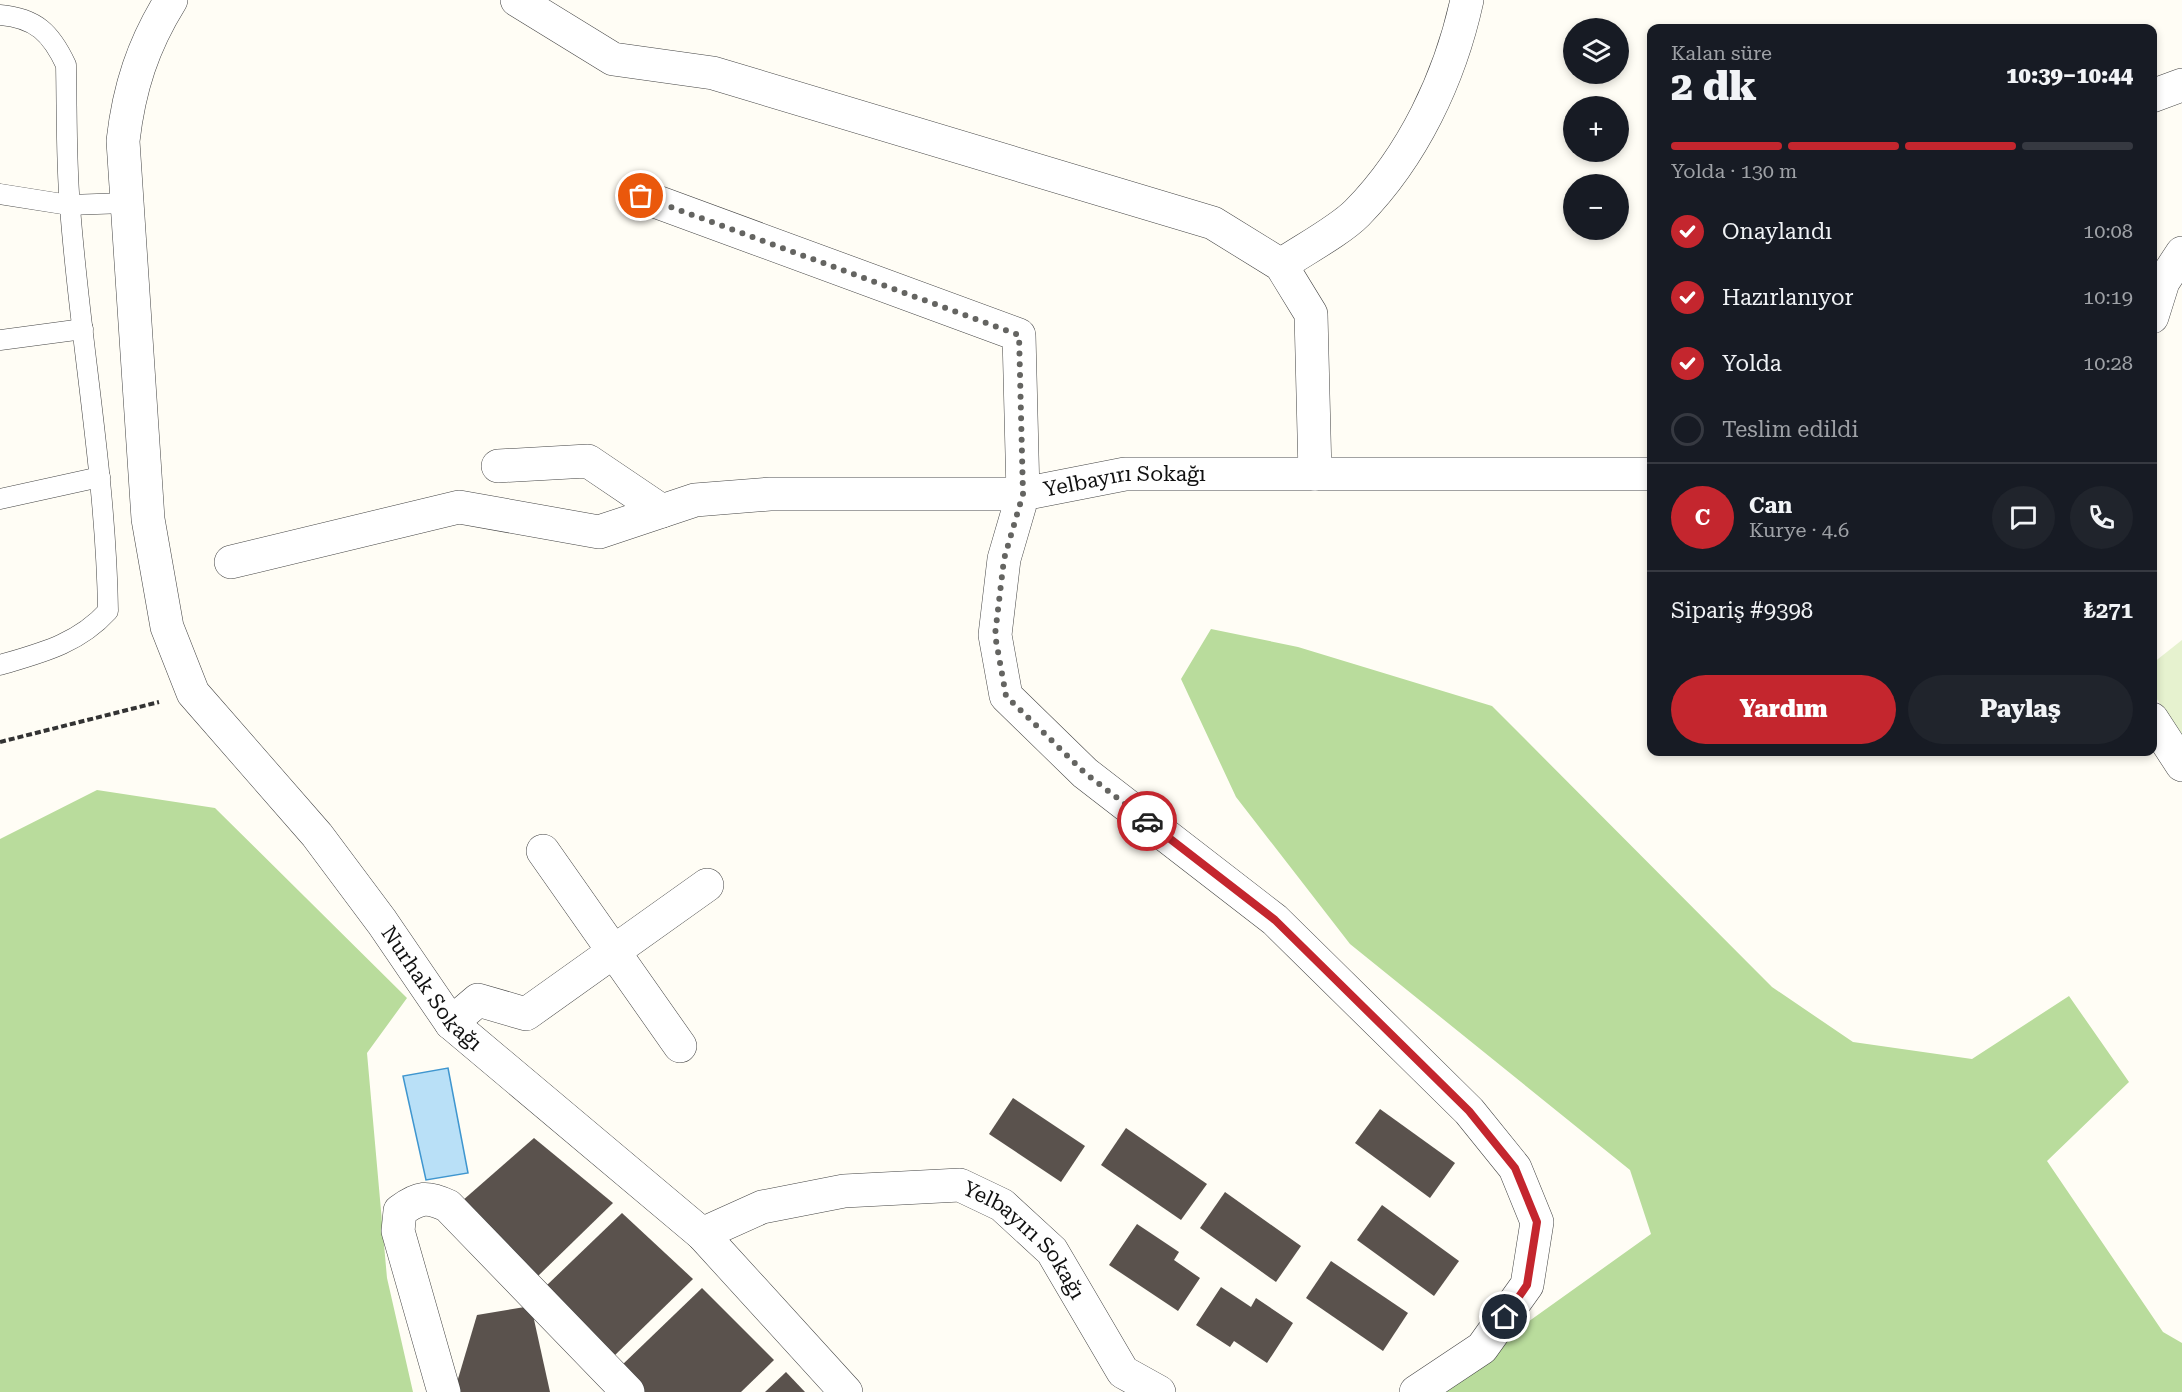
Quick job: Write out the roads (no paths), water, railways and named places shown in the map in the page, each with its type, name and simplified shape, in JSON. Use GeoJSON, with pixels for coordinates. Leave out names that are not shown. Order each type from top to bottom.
{"type":"FeatureCollection","features":[{"type":"Feature","properties":{"kind":"street","name":"Nurhak Sokağı"},"geometry":{"type":"LineString","coordinates":[[171,0],[154,27],[139,61],[128,103],[123,141],[125,203],[148,519],[167,627],[193,693],[317,835],[382,922],[452,1023],[702,1234],[846,1392]]}},
{"type":"Feature","properties":{"kind":"street"},"geometry":{"type":"LineString","coordinates":[[517,0],[613,59],[713,73],[1213,223],[1281,265],[1311,314],[1315,474]]}},
{"type":"Feature","properties":{"kind":"street"},"geometry":{"type":"LineString","coordinates":[[1281,265],[1356,214],[1412,144],[1457,45],[1467,0]]}},
{"type":"Feature","properties":{"kind":"street"},"geometry":{"type":"LineString","coordinates":[[2157,94],[2182,85]]}},
{"type":"Feature","properties":{"kind":"street"},"geometry":{"type":"LineString","coordinates":[[231,562],[459,507],[599,532],[695,500],[770,494],[1023,494],[1019,335],[641,196]]}},
{"type":"Feature","properties":{"kind":"street"},"geometry":{"type":"LineString","coordinates":[[2157,301],[2163,282],[2182,253]]}},
{"type":"Feature","properties":{"kind":"street"},"geometry":{"type":"LineString","coordinates":[[498,466],[588,461],[662,511]]}},
{"type":"Feature","properties":{"kind":"street","name":"Yelbayırı Sokağı"},"geometry":{"type":"LineString","coordinates":[[1416,1392],[1482,1348],[1527,1285],[1537,1222],[1515,1168],[1469,1111],[1275,920],[1085,773],[1006,696],[995,635],[1004,559],[1023,494],[1125,474],[1647,474]]}},
{"type":"Feature","properties":{"kind":"street"},"geometry":{"type":"LineString","coordinates":[[2157,727],[2182,765]]}},
{"type":"Feature","properties":{"kind":"street"},"geometry":{"type":"LineString","coordinates":[[543,851],[680,1046]]}},
{"type":"Feature","properties":{"kind":"street"},"geometry":{"type":"LineString","coordinates":[[452,1023],[478,1000],[526,1014],[707,885]]}},
{"type":"Feature","properties":{"kind":"street","name":"Yelbayırı Sokağı"},"geometry":{"type":"LineString","coordinates":[[702,1234],[762,1207],[844,1191],[960,1185],[1002,1205],[1052,1251],[1123,1372],[1159,1392]]}},
{"type":"Feature","properties":{"kind":"street"},"geometry":{"type":"LineString","coordinates":[[444,1392],[398,1232],[400,1211],[416,1199],[431,1198],[448,1206],[628,1392]]}},
{"type":"Feature","properties":{"kind":"lane"},"geometry":{"type":"LineString","coordinates":[[0,15],[20,17],[39,28],[57,47],[66,65],[69,205],[100,477],[107,557],[108,611],[94,626],[73,641],[0,665]]}},
{"type":"Feature","properties":{"kind":"lane"},"geometry":{"type":"LineString","coordinates":[[0,194],[69,205],[125,203]]}},
{"type":"Feature","properties":{"kind":"lane"},"geometry":{"type":"LineString","coordinates":[[0,340],[83,329]]}},
{"type":"Feature","properties":{"kind":"lane"},"geometry":{"type":"LineString","coordinates":[[0,499],[100,477]]}},
{"type":"Feature","properties":{"kind":"water"},"geometry":{"type":"Polygon","coordinates":[[[448,1068],[468,1173],[426,1180],[403,1076],[448,1068]]]}}]}
